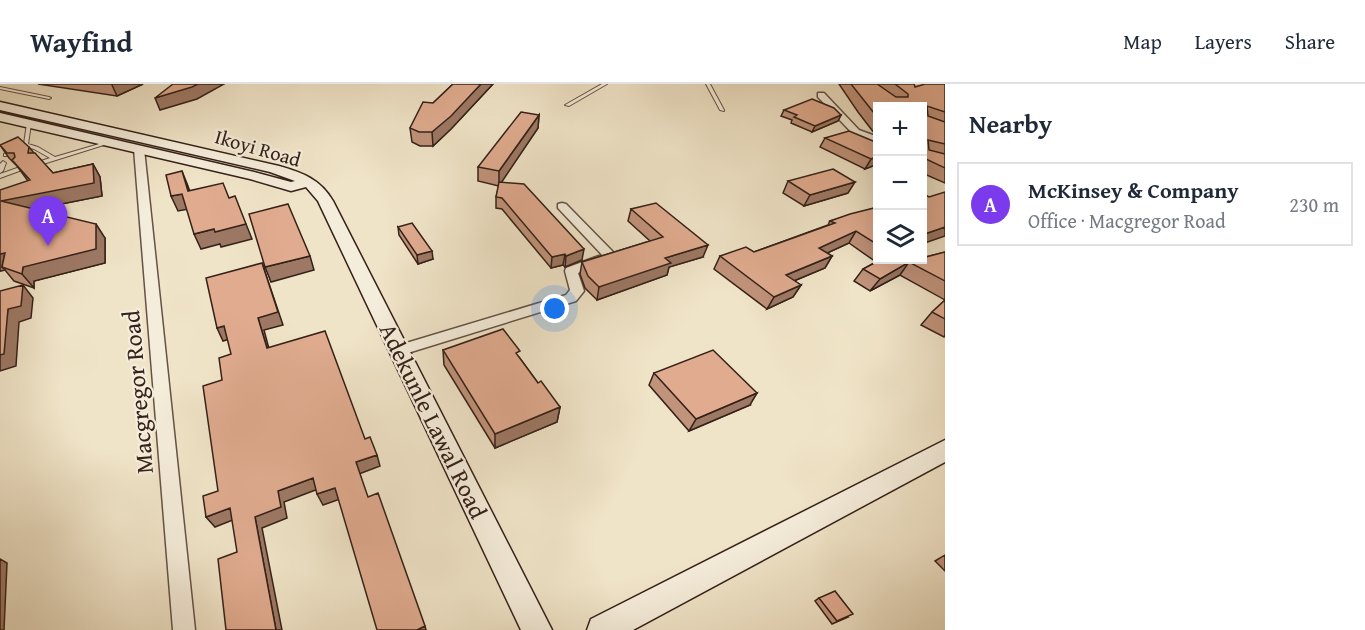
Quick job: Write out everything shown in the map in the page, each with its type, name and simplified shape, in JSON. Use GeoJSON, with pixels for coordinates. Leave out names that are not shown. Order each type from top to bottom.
{"type":"FeatureCollection","features":[{"type":"Feature","properties":{"kind":"main road","name":"Ikoyi Road"},"geometry":{"type":"LineString","coordinates":[[0,106],[296,182]]}},
{"type":"Feature","properties":{"kind":"main road","name":"Ikoyi Road"},"geometry":{"type":"LineString","coordinates":[[4,119],[254,176],[296,182]]}},
{"type":"Feature","properties":{"kind":"main road","name":"Adekunle Lawal Road"},"geometry":{"type":"LineString","coordinates":[[296,182],[330,213],[537,630]]}},
{"type":"Feature","properties":{"kind":"main road"},"geometry":{"type":"LineString","coordinates":[[602,630],[941,457]]}},
{"type":"Feature","properties":{"kind":"street"},"geometry":{"type":"LineString","coordinates":[[821,95],[856,132],[873,139]]}},
{"type":"Feature","properties":{"kind":"street","name":"Macgregor Road"},"geometry":{"type":"LineString","coordinates":[[140,149],[184,630]]}},
{"type":"Feature","properties":{"kind":"street"},"geometry":{"type":"LineString","coordinates":[[398,351],[571,298],[577,291],[571,271],[615,254],[562,206]]}},
{"type":"Feature","properties":{"kind":"lane"},"geometry":{"type":"LineString","coordinates":[[567,105],[604,84]]}},
{"type":"Feature","properties":{"kind":"lane"},"geometry":{"type":"LineString","coordinates":[[708,84],[722,110]]}},
{"type":"Feature","properties":{"kind":"lane"},"geometry":{"type":"LineString","coordinates":[[0,88],[49,98]]}},
{"type":"Feature","properties":{"kind":"lane"},"geometry":{"type":"LineString","coordinates":[[26,145],[29,124]]}},
{"type":"Feature","properties":{"kind":"lane"},"geometry":{"type":"LineString","coordinates":[[40,163],[110,142]]}},
{"type":"Feature","properties":{"kind":"lane"},"geometry":{"type":"LineString","coordinates":[[6,155],[26,145],[52,158]]}},
{"type":"Feature","properties":{"kind":"lane"},"geometry":{"type":"LineString","coordinates":[[0,171],[3,163]]}},
{"type":"Feature","properties":{"kind":"lane"},"geometry":{"type":"LineString","coordinates":[[0,176],[20,169]]}},
{"type":"Feature","properties":{"kind":"building"},"geometry":{"type":"Polygon","coordinates":[[[173,84],[198,84],[155,98],[173,84]]]}},
{"type":"Feature","properties":{"kind":"building"},"geometry":{"type":"Polygon","coordinates":[[[453,84],[481,84],[451,116],[432,132],[419,132],[410,128],[423,102],[433,103],[453,84]]]}},
{"type":"Feature","properties":{"kind":"building"},"geometry":{"type":"Polygon","coordinates":[[[851,84],[877,84],[896,97],[908,97],[908,94],[895,84],[914,84],[915,87],[925,84],[945,84],[945,112],[927,106],[927,102],[873,102],[873,112],[851,84]]]}},
{"type":"Feature","properties":{"kind":"building"},"geometry":{"type":"Polygon","coordinates":[[[812,99],[834,108],[841,115],[815,126],[784,110],[812,99]]]}},
{"type":"Feature","properties":{"kind":"building"},"geometry":{"type":"Polygon","coordinates":[[[927,106],[928,116],[945,122],[945,144],[928,140],[929,150],[945,154],[945,168],[927,159],[927,106]]]}},
{"type":"Feature","properties":{"kind":"building"},"geometry":{"type":"Polygon","coordinates":[[[521,112],[539,115],[499,171],[478,167],[521,112]]]}},
{"type":"Feature","properties":{"kind":"building"},"geometry":{"type":"Polygon","coordinates":[[[849,131],[873,141],[873,158],[871,159],[825,138],[849,131]]]}},
{"type":"Feature","properties":{"kind":"building"},"geometry":{"type":"Polygon","coordinates":[[[18,137],[29,147],[28,153],[35,153],[53,173],[93,164],[94,183],[1,201],[96,224],[96,249],[23,267],[22,274],[2,267],[5,253],[0,254],[0,190],[30,180],[12,160],[15,157],[14,153],[7,153],[0,145],[18,137]]]}},
{"type":"Feature","properties":{"kind":"building"},"geometry":{"type":"Polygon","coordinates":[[[833,169],[855,182],[810,195],[788,181],[833,169]]]}},
{"type":"Feature","properties":{"kind":"building"},"geometry":{"type":"Polygon","coordinates":[[[182,171],[188,191],[223,183],[229,198],[235,196],[246,224],[215,232],[214,229],[194,234],[182,194],[171,196],[166,175],[182,171]]]}},
{"type":"Feature","properties":{"kind":"building"},"geometry":{"type":"Polygon","coordinates":[[[499,182],[524,184],[584,249],[566,256],[565,254],[552,257],[502,198],[496,197],[499,182]]]}},
{"type":"Feature","properties":{"kind":"building"},"geometry":{"type":"Polygon","coordinates":[[[945,192],[945,227],[927,233],[927,196],[945,192]]]}},
{"type":"Feature","properties":{"kind":"building"},"geometry":{"type":"Polygon","coordinates":[[[656,203],[708,245],[665,258],[671,263],[599,287],[588,276],[582,262],[663,237],[631,209],[656,203]]]}},
{"type":"Feature","properties":{"kind":"building"},"geometry":{"type":"Polygon","coordinates":[[[288,204],[310,256],[265,267],[249,214],[288,204]]]}},
{"type":"Feature","properties":{"kind":"building"},"geometry":{"type":"Polygon","coordinates":[[[873,208],[873,242],[856,231],[819,248],[832,256],[786,275],[801,285],[774,297],[720,256],[746,247],[754,252],[835,223],[830,221],[873,208]]]}},
{"type":"Feature","properties":{"kind":"building"},"geometry":{"type":"Polygon","coordinates":[[[412,223],[432,251],[417,255],[398,227],[412,223]]]}},
{"type":"Feature","properties":{"kind":"building"},"geometry":{"type":"Polygon","coordinates":[[[945,252],[945,281],[913,264],[927,264],[927,257],[945,252]]]}},
{"type":"Feature","properties":{"kind":"building"},"geometry":{"type":"Polygon","coordinates":[[[262,263],[278,312],[258,318],[267,348],[325,331],[365,439],[370,437],[377,455],[356,462],[368,497],[378,493],[425,626],[417,630],[377,630],[335,488],[317,494],[313,478],[278,491],[281,507],[255,517],[276,630],[226,630],[218,559],[237,552],[230,508],[206,517],[203,496],[218,491],[203,386],[222,380],[219,358],[231,354],[224,326],[217,328],[206,278],[262,263]]]}},
{"type":"Feature","properties":{"kind":"building"},"geometry":{"type":"Polygon","coordinates":[[[873,264],[906,264],[880,279],[863,269],[873,264]]]}},
{"type":"Feature","properties":{"kind":"building"},"geometry":{"type":"Polygon","coordinates":[[[23,285],[21,306],[8,309],[4,354],[0,355],[0,291],[23,285]]]}},
{"type":"Feature","properties":{"kind":"building"},"geometry":{"type":"Polygon","coordinates":[[[945,300],[945,319],[932,312],[945,300]]]}},
{"type":"Feature","properties":{"kind":"building"},"geometry":{"type":"Polygon","coordinates":[[[503,329],[520,351],[516,353],[538,383],[541,381],[560,407],[495,434],[443,350],[503,329]]]}},
{"type":"Feature","properties":{"kind":"building"},"geometry":{"type":"Polygon","coordinates":[[[713,350],[757,393],[696,419],[654,373],[713,350]]]}},
{"type":"Feature","properties":{"kind":"building"},"geometry":{"type":"Polygon","coordinates":[[[835,591],[853,614],[837,621],[819,598],[835,591]]]}},
{"type":"Feature","properties":{"kind":"place","name":"McKinsey & Company"},"geometry":{"type":"Point","coordinates":[48,246]}}]}
